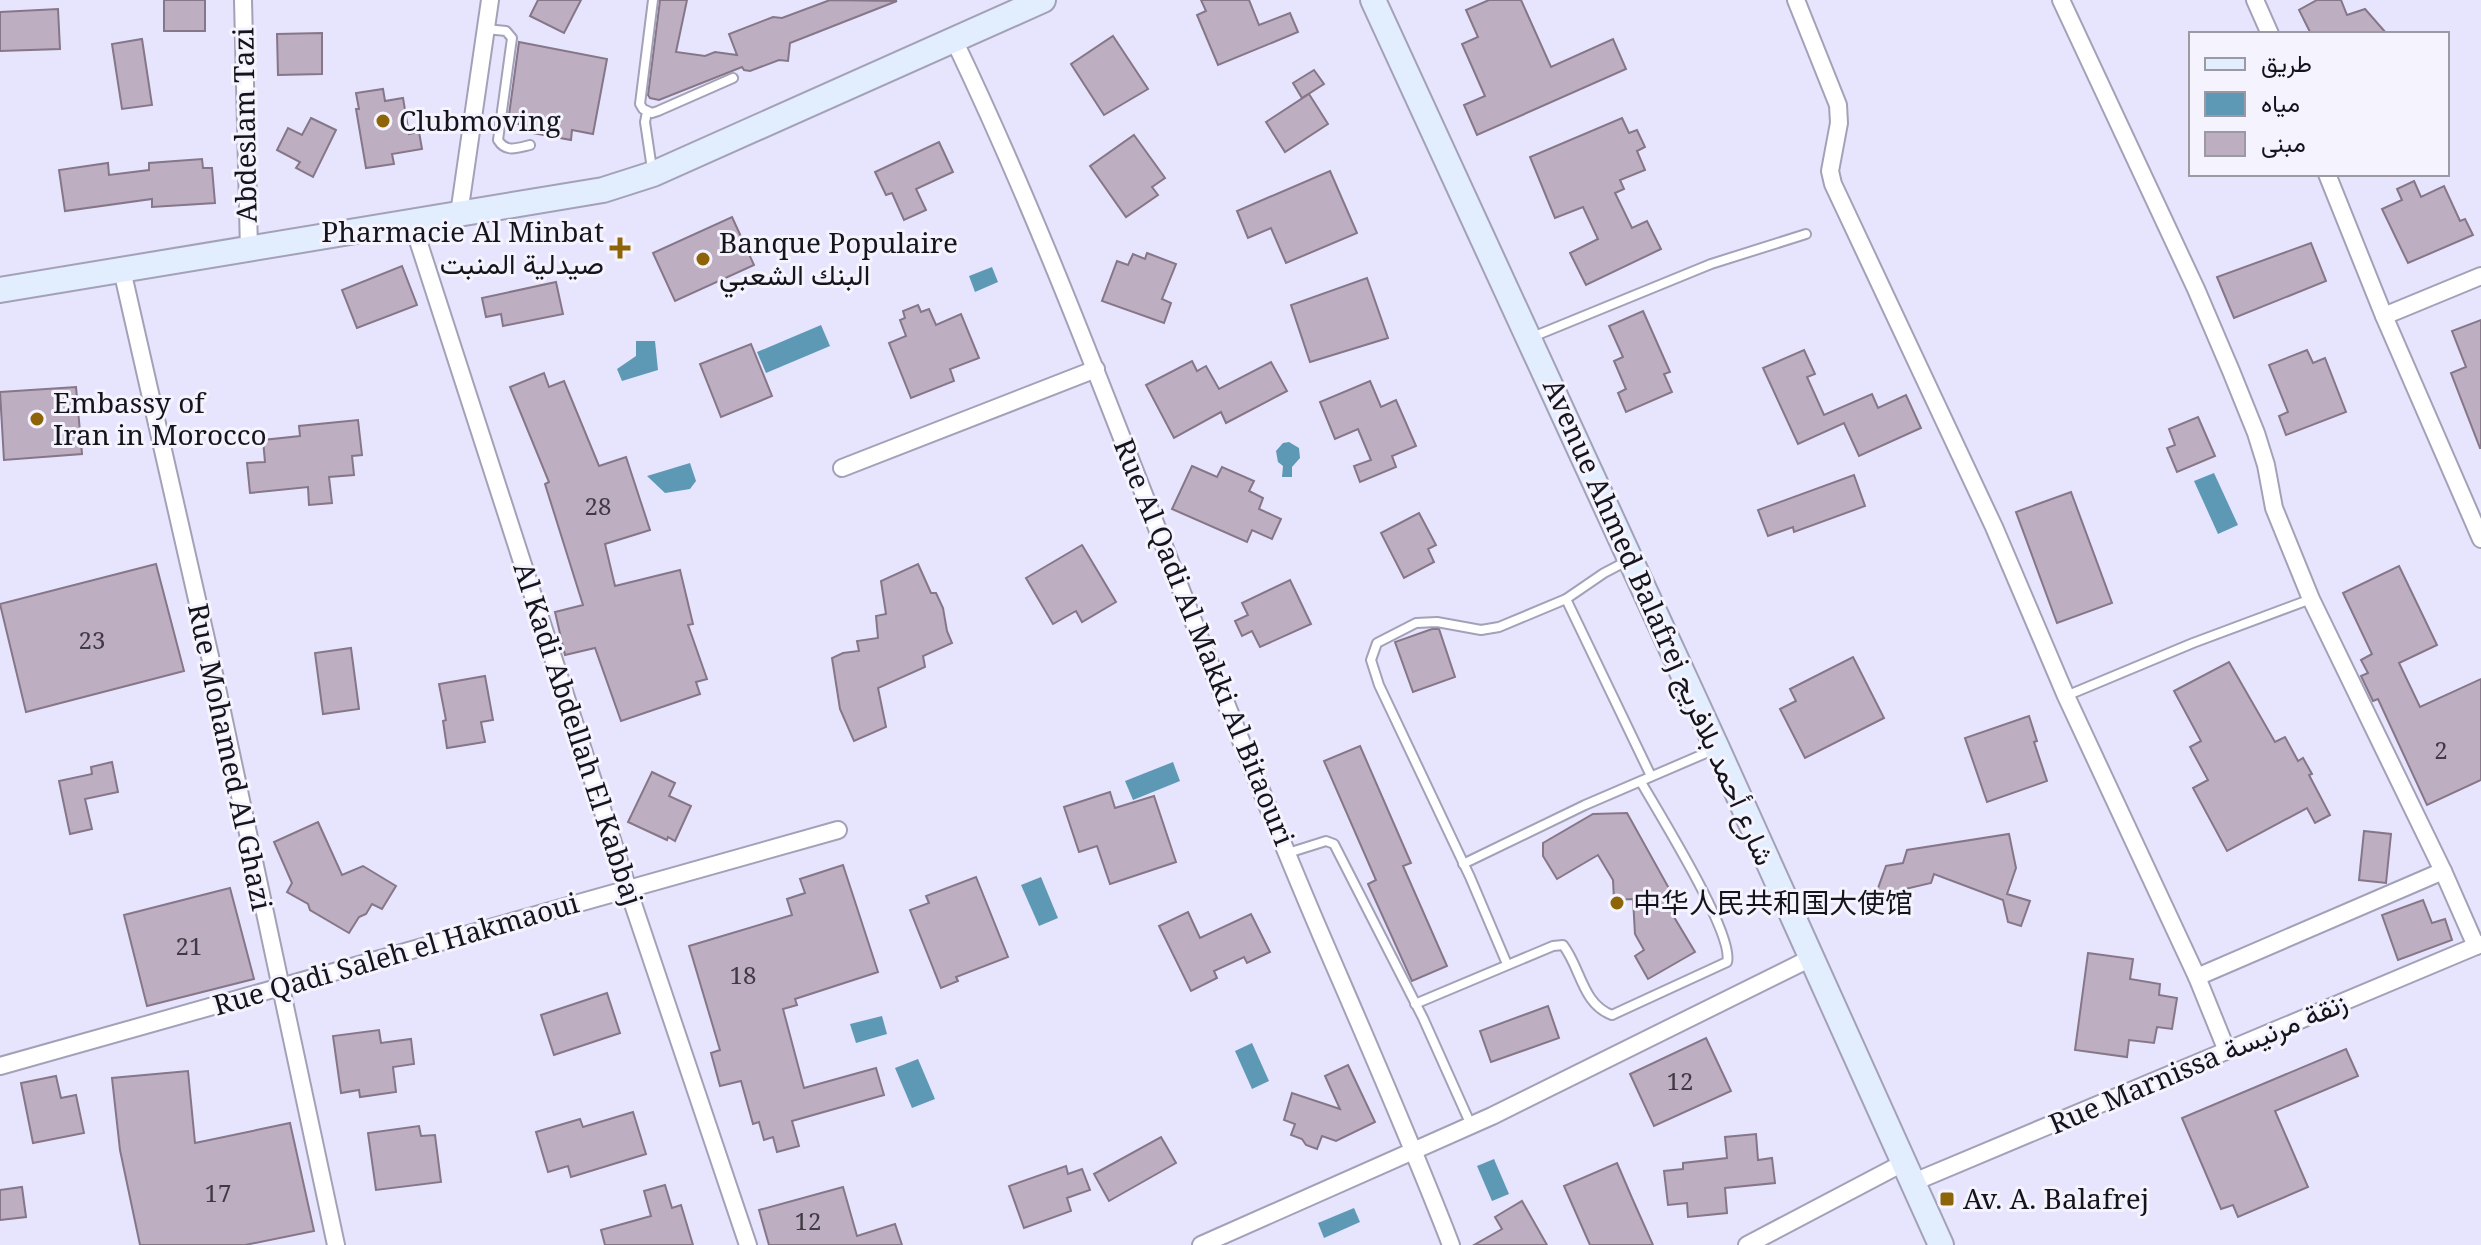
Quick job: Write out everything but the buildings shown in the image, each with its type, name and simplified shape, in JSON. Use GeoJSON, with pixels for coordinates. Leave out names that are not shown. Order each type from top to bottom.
{"type":"FeatureCollection","features":[{"type":"Feature","properties":{"kind":"main road"},"geometry":{"type":"LineString","coordinates":[[0,290],[603,190],[653,174],[1043,0]]}},
{"type":"Feature","properties":{"kind":"main road","name":"Avenue Ahmed Balafrej شارع أحمد بلافريج"},"geometry":{"type":"LineString","coordinates":[[1373,0],[1530,338],[1941,1245]]}},
{"type":"Feature","properties":{"kind":"street","name":"Abdeslam Tazi"},"geometry":{"type":"LineString","coordinates":[[243,0],[249,250]]}},
{"type":"Feature","properties":{"kind":"street"},"geometry":{"type":"LineString","coordinates":[[459,214],[490,0]]}},
{"type":"Feature","properties":{"kind":"street"},"geometry":{"type":"LineString","coordinates":[[1796,0],[1838,105],[1839,123],[1830,171],[1833,184],[1994,527],[2066,696],[2197,977],[2227,1051]]}},
{"type":"Feature","properties":{"kind":"street"},"geometry":{"type":"LineString","coordinates":[[2061,0],[2231,371],[2256,433],[2274,508],[2311,599],[2478,945]]}},
{"type":"Feature","properties":{"kind":"street"},"geometry":{"type":"LineString","coordinates":[[2255,0],[2269,32]]}},
{"type":"Feature","properties":{"kind":"street","name":"Rue Al Qadi Al Makki Al Bitaouri"},"geometry":{"type":"LineString","coordinates":[[954,40],[1008,156],[1096,369],[1166,554],[1451,1245]]}},
{"type":"Feature","properties":{"kind":"street"},"geometry":{"type":"LineString","coordinates":[[2328,176],[2384,316],[2481,539]]}},
{"type":"Feature","properties":{"kind":"street","name":"Al Kadi Abdellah El Kabbaj"},"geometry":{"type":"LineString","coordinates":[[412,222],[628,889],[748,1245]]}},
{"type":"Feature","properties":{"kind":"street","name":"Rue Mohamed Al Ghazi"},"geometry":{"type":"LineString","coordinates":[[122,270],[214,674],[336,1245]]}},
{"type":"Feature","properties":{"kind":"street"},"geometry":{"type":"LineString","coordinates":[[2384,316],[2481,276]]}},
{"type":"Feature","properties":{"kind":"street"},"geometry":{"type":"LineString","coordinates":[[842,468],[1096,369]]}},
{"type":"Feature","properties":{"kind":"street","name":"Rue Qadi Saleh el Hakmaoui"},"geometry":{"type":"LineString","coordinates":[[0,1066],[838,830]]}},
{"type":"Feature","properties":{"kind":"street"},"geometry":{"type":"LineString","coordinates":[[2197,977],[2443,871]]}},
{"type":"Feature","properties":{"kind":"street","name":"Rue Marnissa زنقة مرنيسة"},"geometry":{"type":"LineString","coordinates":[[1747,1245],[1910,1172],[2227,1051],[2478,945]]}},
{"type":"Feature","properties":{"kind":"street"},"geometry":{"type":"LineString","coordinates":[[1201,1245],[1471,1126],[1811,958]]}},
{"type":"Feature","properties":{"kind":"lane"},"geometry":{"type":"LineString","coordinates":[[647,112],[640,104],[653,0]]}},
{"type":"Feature","properties":{"kind":"lane"},"geometry":{"type":"LineString","coordinates":[[486,29],[506,31],[512,38],[498,140],[509,149],[530,145]]}},
{"type":"Feature","properties":{"kind":"lane"},"geometry":{"type":"LineString","coordinates":[[647,112],[658,111],[733,78]]}},
{"type":"Feature","properties":{"kind":"lane"},"geometry":{"type":"LineString","coordinates":[[647,112],[645,122],[653,174]]}},
{"type":"Feature","properties":{"kind":"lane"},"geometry":{"type":"LineString","coordinates":[[1530,338],[1711,264],[1806,234]]}},
{"type":"Feature","properties":{"kind":"lane"},"geometry":{"type":"LineString","coordinates":[[1507,964],[1379,685],[1371,660],[1377,643],[1416,623],[1437,622],[1481,630],[1499,627],[1566,599],[1604,573],[1630,560]]}},
{"type":"Feature","properties":{"kind":"lane"},"geometry":{"type":"LineString","coordinates":[[1566,599],[1651,776]]}},
{"type":"Feature","properties":{"kind":"lane"},"geometry":{"type":"LineString","coordinates":[[2066,696],[2193,643],[2311,599]]}},
{"type":"Feature","properties":{"kind":"lane"},"geometry":{"type":"LineString","coordinates":[[1463,864],[1585,805],[1717,748]]}},
{"type":"Feature","properties":{"kind":"lane"},"geometry":{"type":"LineString","coordinates":[[1415,1004],[1553,946],[1563,945],[1572,957],[1590,1001],[1612,1015],[1727,962],[1730,953],[1717,920],[1641,782]]}},
{"type":"Feature","properties":{"kind":"lane"},"geometry":{"type":"LineString","coordinates":[[1288,853],[1326,841],[1334,844],[1415,1004],[1471,1126]]}},
{"type":"Feature","properties":{"kind":"water"},"geometry":{"type":"Polygon","coordinates":[[[992,267],[998,282],[975,292],[969,276],[992,267]]]}},
{"type":"Feature","properties":{"kind":"water"},"geometry":{"type":"Polygon","coordinates":[[[821,325],[830,346],[766,373],[757,352],[821,325]]]}},
{"type":"Feature","properties":{"kind":"water"},"geometry":{"type":"Polygon","coordinates":[[[636,341],[655,341],[658,370],[622,381],[617,369],[636,356],[636,341]]]}},
{"type":"Feature","properties":{"kind":"water"},"geometry":{"type":"Polygon","coordinates":[[[1289,442],[1299,448],[1300,458],[1292,467],[1292,477],[1282,477],[1283,466],[1278,462],[1276,451],[1283,443],[1289,442]]]}},
{"type":"Feature","properties":{"kind":"water"},"geometry":{"type":"Polygon","coordinates":[[[690,463],[696,481],[690,489],[665,493],[647,476],[690,463]]]}},
{"type":"Feature","properties":{"kind":"water"},"geometry":{"type":"Polygon","coordinates":[[[2214,473],[2238,525],[2218,534],[2194,481],[2214,473]]]}},
{"type":"Feature","properties":{"kind":"water"},"geometry":{"type":"Polygon","coordinates":[[[1173,762],[1180,781],[1133,800],[1125,781],[1173,762]]]}},
{"type":"Feature","properties":{"kind":"water"},"geometry":{"type":"Polygon","coordinates":[[[1041,877],[1058,918],[1039,926],[1021,885],[1041,877]]]}},
{"type":"Feature","properties":{"kind":"water"},"geometry":{"type":"Polygon","coordinates":[[[882,1016],[887,1034],[856,1043],[850,1024],[882,1016]]]}},
{"type":"Feature","properties":{"kind":"water"},"geometry":{"type":"Polygon","coordinates":[[[1252,1043],[1269,1081],[1252,1089],[1235,1051],[1252,1043]]]}},
{"type":"Feature","properties":{"kind":"water"},"geometry":{"type":"Polygon","coordinates":[[[918,1059],[935,1099],[912,1108],[895,1068],[918,1059]]]}},
{"type":"Feature","properties":{"kind":"water"},"geometry":{"type":"Polygon","coordinates":[[[1494,1159],[1509,1194],[1492,1201],[1477,1166],[1494,1159]]]}},
{"type":"Feature","properties":{"kind":"water"},"geometry":{"type":"Polygon","coordinates":[[[1354,1208],[1360,1222],[1324,1238],[1318,1223],[1354,1208]]]}},
{"type":"Feature","properties":{"kind":"place","name":"Clubmoving"},"geometry":{"type":"Point","coordinates":[383,121]}},
{"type":"Feature","properties":{"kind":"place","name":"Pharmacie Al Minbat صيدلية المنبت"},"geometry":{"type":"Point","coordinates":[620,248]}},
{"type":"Feature","properties":{"kind":"place","name":"Banque Populaire البنك الشعبي"},"geometry":{"type":"Point","coordinates":[703,259]}},
{"type":"Feature","properties":{"kind":"place","name":"Embassy of Iran in Morocco"},"geometry":{"type":"Point","coordinates":[37,419]}},
{"type":"Feature","properties":{"kind":"place","name":"中华人民共和国大使馆"},"geometry":{"type":"Point","coordinates":[1617,903]}},
{"type":"Feature","properties":{"kind":"place","name":"Av. A. Balafrej"},"geometry":{"type":"Point","coordinates":[1947,1199]}}]}
